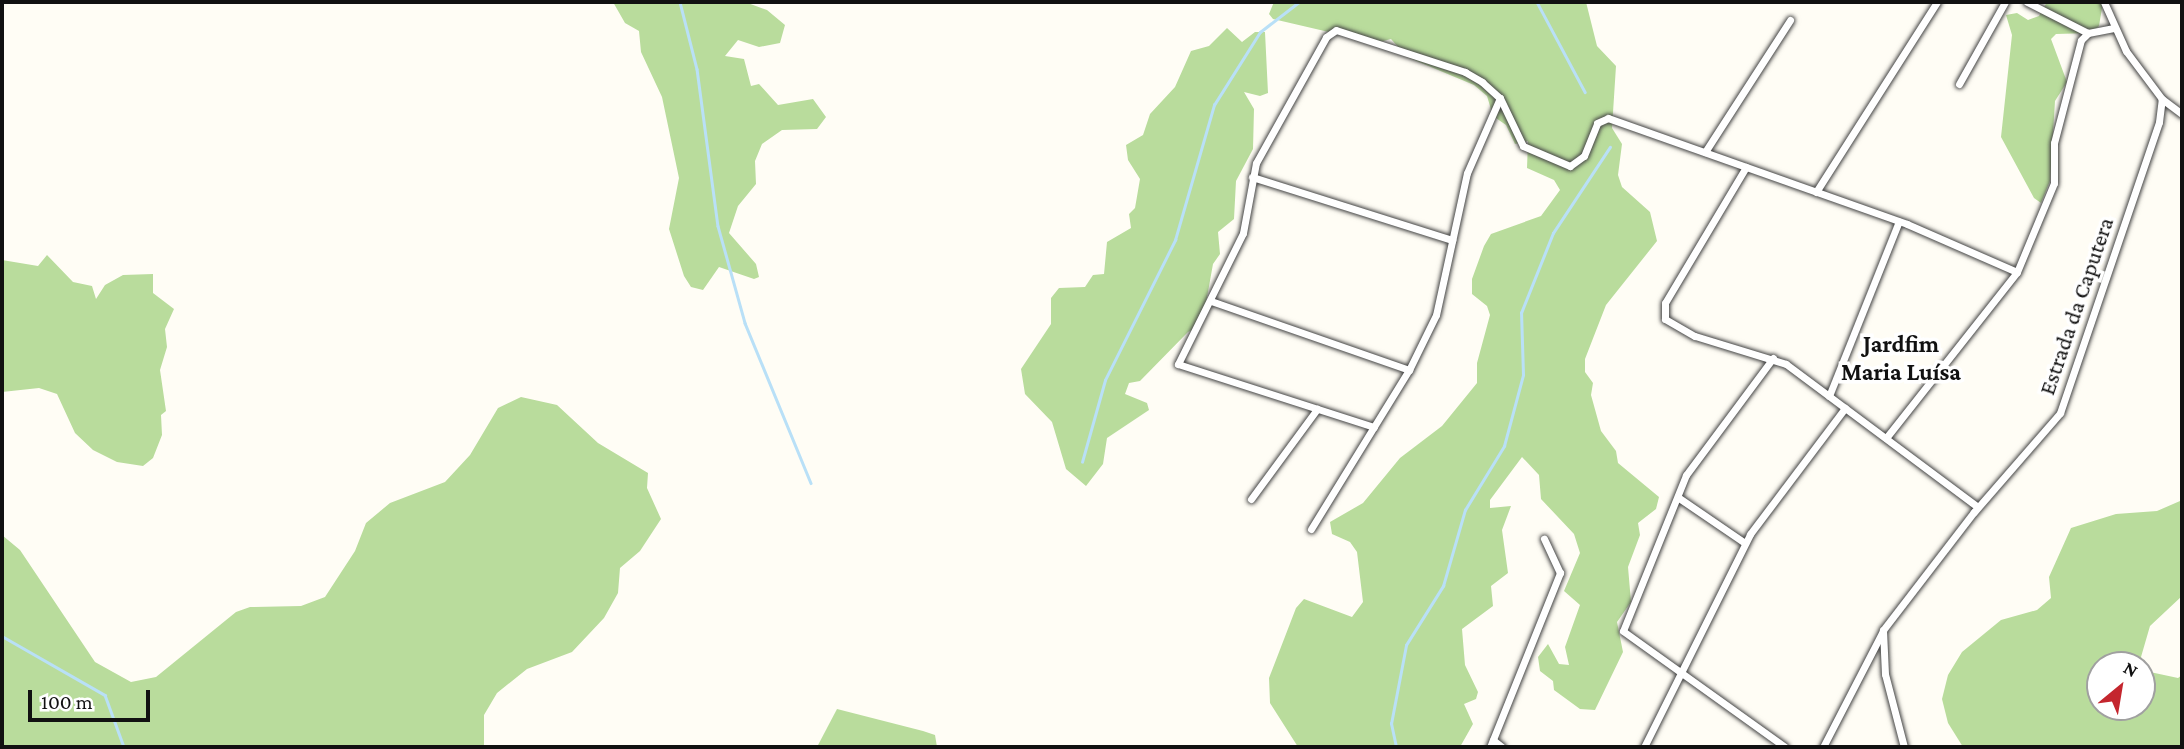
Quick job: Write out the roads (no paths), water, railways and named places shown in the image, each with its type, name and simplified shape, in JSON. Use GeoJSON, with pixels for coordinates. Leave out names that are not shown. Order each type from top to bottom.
{"type":"FeatureCollection","features":[{"type":"Feature","properties":{"kind":"street"},"geometry":{"type":"LineString","coordinates":[[1816,192],[1937,2]]}},
{"type":"Feature","properties":{"kind":"street"},"geometry":{"type":"LineString","coordinates":[[1959,84],[2005,2]]}},
{"type":"Feature","properties":{"kind":"street"},"geometry":{"type":"LineString","coordinates":[[2027,2],[2088,33]]}},
{"type":"Feature","properties":{"kind":"street"},"geometry":{"type":"LineString","coordinates":[[2104,2],[2113,28],[2162,99],[2182,114]]}},
{"type":"Feature","properties":{"kind":"street"},"geometry":{"type":"LineString","coordinates":[[1705,152],[1790,20]]}},
{"type":"Feature","properties":{"kind":"street"},"geometry":{"type":"LineString","coordinates":[[1886,438],[2017,272],[2048,205],[2054,183],[2060,115],[2081,40],[2088,33],[2113,28]]}},
{"type":"Feature","properties":{"kind":"street"},"geometry":{"type":"LineString","coordinates":[[1374,427],[1178,364],[1243,233],[1252,177],[1326,37],[1336,30],[1465,72],[1500,98],[1523,146],[1570,166],[1584,156],[1597,123],[1608,118],[1899,221],[2017,272]]}},
{"type":"Feature","properties":{"kind":"street"},"geometry":{"type":"LineString","coordinates":[[1311,529],[1409,370],[1436,315],[1469,165],[1500,98]]}},
{"type":"Feature","properties":{"kind":"street","name":"Estrada da Caputera"},"geometry":{"type":"LineString","coordinates":[[1823,747],[1883,630],[1978,507],[2060,413],[2160,122],[2162,99]]}},
{"type":"Feature","properties":{"kind":"street"},"geometry":{"type":"LineString","coordinates":[[1746,167],[1662,312],[1673,326],[1695,336],[1773,358],[1829,396],[1978,507]]}},
{"type":"Feature","properties":{"kind":"street"},"geometry":{"type":"LineString","coordinates":[[1252,177],[1452,240]]}},
{"type":"Feature","properties":{"kind":"street"},"geometry":{"type":"LineString","coordinates":[[1829,396],[1899,221]]}},
{"type":"Feature","properties":{"kind":"street"},"geometry":{"type":"LineString","coordinates":[[1211,301],[1409,370]]}},
{"type":"Feature","properties":{"kind":"street"},"geometry":{"type":"LineString","coordinates":[[1773,358],[1686,475],[1679,498],[1623,631],[1785,747]]}},
{"type":"Feature","properties":{"kind":"street"},"geometry":{"type":"LineString","coordinates":[[1644,747],[1745,543],[1845,408]]}},
{"type":"Feature","properties":{"kind":"street"},"geometry":{"type":"LineString","coordinates":[[1251,499],[1317,409]]}},
{"type":"Feature","properties":{"kind":"street"},"geometry":{"type":"LineString","coordinates":[[1679,498],[1745,543]]}},
{"type":"Feature","properties":{"kind":"street"},"geometry":{"type":"LineString","coordinates":[[1502,747],[1492,743],[1560,573],[1544,538]]}},
{"type":"Feature","properties":{"kind":"street"},"geometry":{"type":"LineString","coordinates":[[1883,630],[1885,674],[1904,747]]}},
{"type":"Feature","properties":{"kind":"waterway"},"geometry":{"type":"LineString","coordinates":[[680,2],[697,69],[718,226],[745,323],[811,483]]}},
{"type":"Feature","properties":{"kind":"waterway"},"geometry":{"type":"LineString","coordinates":[[1082,462],[1105,380],[1175,240],[1214,105],[1260,32],[1299,2]]}},
{"type":"Feature","properties":{"kind":"waterway"},"geometry":{"type":"LineString","coordinates":[[1537,2],[1585,92]]}},
{"type":"Feature","properties":{"kind":"waterway"},"geometry":{"type":"LineString","coordinates":[[1396,747],[1391,724],[1406,645],[1443,586],[1465,510],[1504,446],[1523,375],[1521,313],[1553,233],[1610,147]]}},
{"type":"Feature","properties":{"kind":"waterway"},"geometry":{"type":"LineString","coordinates":[[2,636],[105,695],[124,747]]}},
{"type":"Feature","properties":{"kind":"district","name":"Jardfim Maria Luísa"},"geometry":{"type":"Point","coordinates":[1901,358]}}]}
